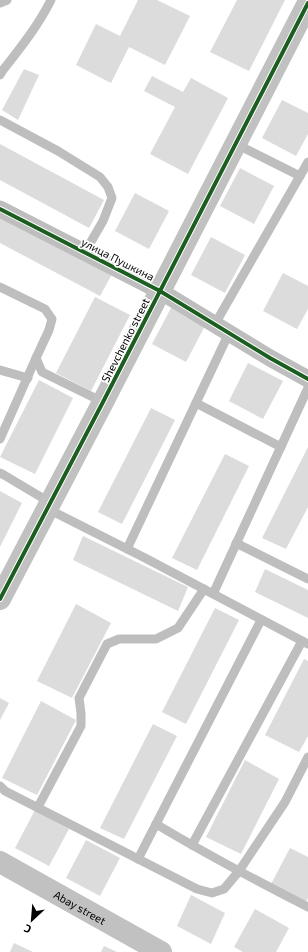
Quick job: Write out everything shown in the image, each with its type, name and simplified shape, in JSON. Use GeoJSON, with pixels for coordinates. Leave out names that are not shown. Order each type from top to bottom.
{"type":"FeatureCollection","features":[{"type":"Feature","properties":{"kind":"street","name":"Shevchenko street"},"geometry":{"type":"LineString","coordinates":[[0,599],[308,3]]}},
{"type":"Feature","properties":{"kind":"street","name":"улица Пушкина"},"geometry":{"type":"LineString","coordinates":[[0,209],[160,291],[270,358],[308,379]]}},
{"type":"Feature","properties":{"kind":"street","name":"Abay street"},"geometry":{"type":"LineString","coordinates":[[0,862],[161,952]]}},
{"type":"Feature","properties":{"kind":"lane"},"geometry":{"type":"LineString","coordinates":[[0,4],[7,0]]}},
{"type":"Feature","properties":{"kind":"lane"},"geometry":{"type":"LineString","coordinates":[[0,75],[34,31],[51,0]]}},
{"type":"Feature","properties":{"kind":"lane"},"geometry":{"type":"LineString","coordinates":[[0,120],[58,151],[100,177],[108,187],[112,198],[103,221],[85,252]]}},
{"type":"Feature","properties":{"kind":"lane"},"geometry":{"type":"LineString","coordinates":[[236,144],[300,176]]}},
{"type":"Feature","properties":{"kind":"lane"},"geometry":{"type":"LineString","coordinates":[[127,549],[196,403],[222,329],[308,162]]}},
{"type":"Feature","properties":{"kind":"lane"},"geometry":{"type":"LineString","coordinates":[[0,287],[45,310],[52,319],[49,330],[0,439]]}},
{"type":"Feature","properties":{"kind":"lane"},"geometry":{"type":"LineString","coordinates":[[36,358],[42,372],[103,402]]}},
{"type":"Feature","properties":{"kind":"lane"},"geometry":{"type":"LineString","coordinates":[[0,370],[28,378]]}},
{"type":"Feature","properties":{"kind":"lane"},"geometry":{"type":"LineString","coordinates":[[213,594],[308,388]]}},
{"type":"Feature","properties":{"kind":"lane"},"geometry":{"type":"LineString","coordinates":[[196,403],[281,447]]}},
{"type":"Feature","properties":{"kind":"lane"},"geometry":{"type":"LineString","coordinates":[[0,473],[49,506],[305,643],[192,845]]}},
{"type":"Feature","properties":{"kind":"lane"},"geometry":{"type":"LineString","coordinates":[[236,543],[308,579]]}},
{"type":"Feature","properties":{"kind":"lane"},"geometry":{"type":"LineString","coordinates":[[38,807],[81,726],[79,698],[107,644],[119,639],[156,639],[178,628],[204,589]]}},
{"type":"Feature","properties":{"kind":"lane"},"geometry":{"type":"LineString","coordinates":[[138,859],[261,620]]}},
{"type":"Feature","properties":{"kind":"lane"},"geometry":{"type":"LineString","coordinates":[[0,786],[5,790],[197,889],[212,893],[224,889],[239,871],[285,802],[308,758]]}},
{"type":"Feature","properties":{"kind":"lane"},"geometry":{"type":"LineString","coordinates":[[156,824],[239,871],[308,907]]}},
{"type":"Feature","properties":{"kind":"building"},"geometry":{"type":"Polygon","coordinates":[[[138,0],[157,0],[190,16],[165,65],[129,47],[111,83],[76,65],[96,24],[120,36],[138,0]]]}},
{"type":"Feature","properties":{"kind":"building"},"geometry":{"type":"Polygon","coordinates":[[[237,0],[285,0],[249,71],[210,52],[237,0]]]}},
{"type":"Feature","properties":{"kind":"building"},"geometry":{"type":"Polygon","coordinates":[[[24,69],[39,75],[18,120],[2,110],[24,69]]]}},
{"type":"Feature","properties":{"kind":"building"},"geometry":{"type":"Polygon","coordinates":[[[152,76],[183,92],[191,78],[228,98],[188,174],[150,154],[175,107],[144,91],[152,76]]]}},
{"type":"Feature","properties":{"kind":"building"},"geometry":{"type":"Polygon","coordinates":[[[282,100],[308,113],[308,134],[296,156],[262,138],[282,100]]]}},
{"type":"Feature","properties":{"kind":"building"},"geometry":{"type":"Polygon","coordinates":[[[0,144],[104,200],[89,228],[0,180],[0,144]]]}},
{"type":"Feature","properties":{"kind":"building"},"geometry":{"type":"Polygon","coordinates":[[[240,168],[274,186],[254,224],[220,206],[240,168]]]}},
{"type":"Feature","properties":{"kind":"building"},"geometry":{"type":"Polygon","coordinates":[[[135,193],[169,211],[149,249],[115,231],[135,193]]]}},
{"type":"Feature","properties":{"kind":"building"},"geometry":{"type":"Polygon","coordinates":[[[0,214],[112,274],[100,296],[0,243],[0,214]]]}},
{"type":"Feature","properties":{"kind":"building"},"geometry":{"type":"Polygon","coordinates":[[[211,237],[245,255],[225,293],[191,275],[211,237]]]}},
{"type":"Feature","properties":{"kind":"building"},"geometry":{"type":"Polygon","coordinates":[[[283,273],[308,286],[308,309],[297,329],[263,311],[283,273]]]}},
{"type":"Feature","properties":{"kind":"building"},"geometry":{"type":"Polygon","coordinates":[[[95,297],[130,315],[91,391],[56,373],[95,297]]]}},
{"type":"Feature","properties":{"kind":"building"},"geometry":{"type":"Polygon","coordinates":[[[172,306],[206,324],[186,362],[152,344],[172,306]]]}},
{"type":"Feature","properties":{"kind":"building"},"geometry":{"type":"Polygon","coordinates":[[[248,363],[283,381],[263,419],[229,401],[248,363]]]}},
{"type":"Feature","properties":{"kind":"building"},"geometry":{"type":"Polygon","coordinates":[[[39,380],[73,398],[35,474],[0,457],[39,380]]]}},
{"type":"Feature","properties":{"kind":"building"},"geometry":{"type":"Polygon","coordinates":[[[151,408],[175,420],[122,524],[98,512],[151,408]]]}},
{"type":"Feature","properties":{"kind":"building"},"geometry":{"type":"Polygon","coordinates":[[[308,447],[308,507],[286,549],[262,538],[308,447]]]}},
{"type":"Feature","properties":{"kind":"building"},"geometry":{"type":"Polygon","coordinates":[[[225,454],[249,466],[197,570],[172,558],[225,454]]]}},
{"type":"Feature","properties":{"kind":"building"},"geometry":{"type":"Polygon","coordinates":[[[0,491],[22,503],[0,547],[0,491]]]}},
{"type":"Feature","properties":{"kind":"building"},"geometry":{"type":"Polygon","coordinates":[[[83,536],[188,587],[178,611],[73,560],[83,536]]]}},
{"type":"Feature","properties":{"kind":"building"},"geometry":{"type":"Polygon","coordinates":[[[265,569],[308,590],[308,618],[255,592],[265,569]]]}},
{"type":"Feature","properties":{"kind":"building"},"geometry":{"type":"Polygon","coordinates":[[[76,604],[111,623],[72,698],[37,681],[76,604]]]}},
{"type":"Feature","properties":{"kind":"building"},"geometry":{"type":"Polygon","coordinates":[[[215,608],[239,620],[186,724],[162,712],[215,608]]]}},
{"type":"Feature","properties":{"kind":"building"},"geometry":{"type":"Polygon","coordinates":[[[304,659],[308,661],[308,736],[299,752],[265,735],[304,659]]]}},
{"type":"Feature","properties":{"kind":"building"},"geometry":{"type":"Polygon","coordinates":[[[0,698],[9,703],[0,720],[0,698]]]}},
{"type":"Feature","properties":{"kind":"building"},"geometry":{"type":"Polygon","coordinates":[[[41,701],[76,720],[37,795],[2,778],[41,701]]]}},
{"type":"Feature","properties":{"kind":"building"},"geometry":{"type":"Polygon","coordinates":[[[153,724],[177,736],[124,839],[100,828],[153,724]]]}},
{"type":"Feature","properties":{"kind":"building"},"geometry":{"type":"Polygon","coordinates":[[[245,760],[279,779],[241,854],[206,837],[245,760]]]}},
{"type":"Feature","properties":{"kind":"building"},"geometry":{"type":"Polygon","coordinates":[[[35,810],[69,829],[49,866],[15,848],[35,810]]]}},
{"type":"Feature","properties":{"kind":"building"},"geometry":{"type":"Polygon","coordinates":[[[86,840],[120,858],[100,896],[66,878],[86,840]]]}},
{"type":"Feature","properties":{"kind":"building"},"geometry":{"type":"Polygon","coordinates":[[[290,848],[308,857],[308,898],[305,904],[270,886],[290,848]]]}},
{"type":"Feature","properties":{"kind":"building"},"geometry":{"type":"Polygon","coordinates":[[[191,895],[225,913],[211,944],[177,926],[191,895]]]}},
{"type":"Feature","properties":{"kind":"building"},"geometry":{"type":"Polygon","coordinates":[[[255,909],[289,928],[276,952],[243,952],[234,947],[255,909]]]}},
{"type":"Feature","properties":{"kind":"building"},"geometry":{"type":"Polygon","coordinates":[[[14,943],[33,952],[10,952],[14,943]]]}},
{"type":"Feature","properties":{"kind":"building"},"geometry":{"type":"Polygon","coordinates":[[[104,946],[117,952],[101,952],[104,946]]]}},
{"type":"Feature","properties":{"kind":"cycle path"},"geometry":{"type":"LineString","coordinates":[[0,599],[308,3]]}},
{"type":"Feature","properties":{"kind":"cycle path"},"geometry":{"type":"LineString","coordinates":[[0,209],[160,291],[270,358],[308,379]]}}]}
